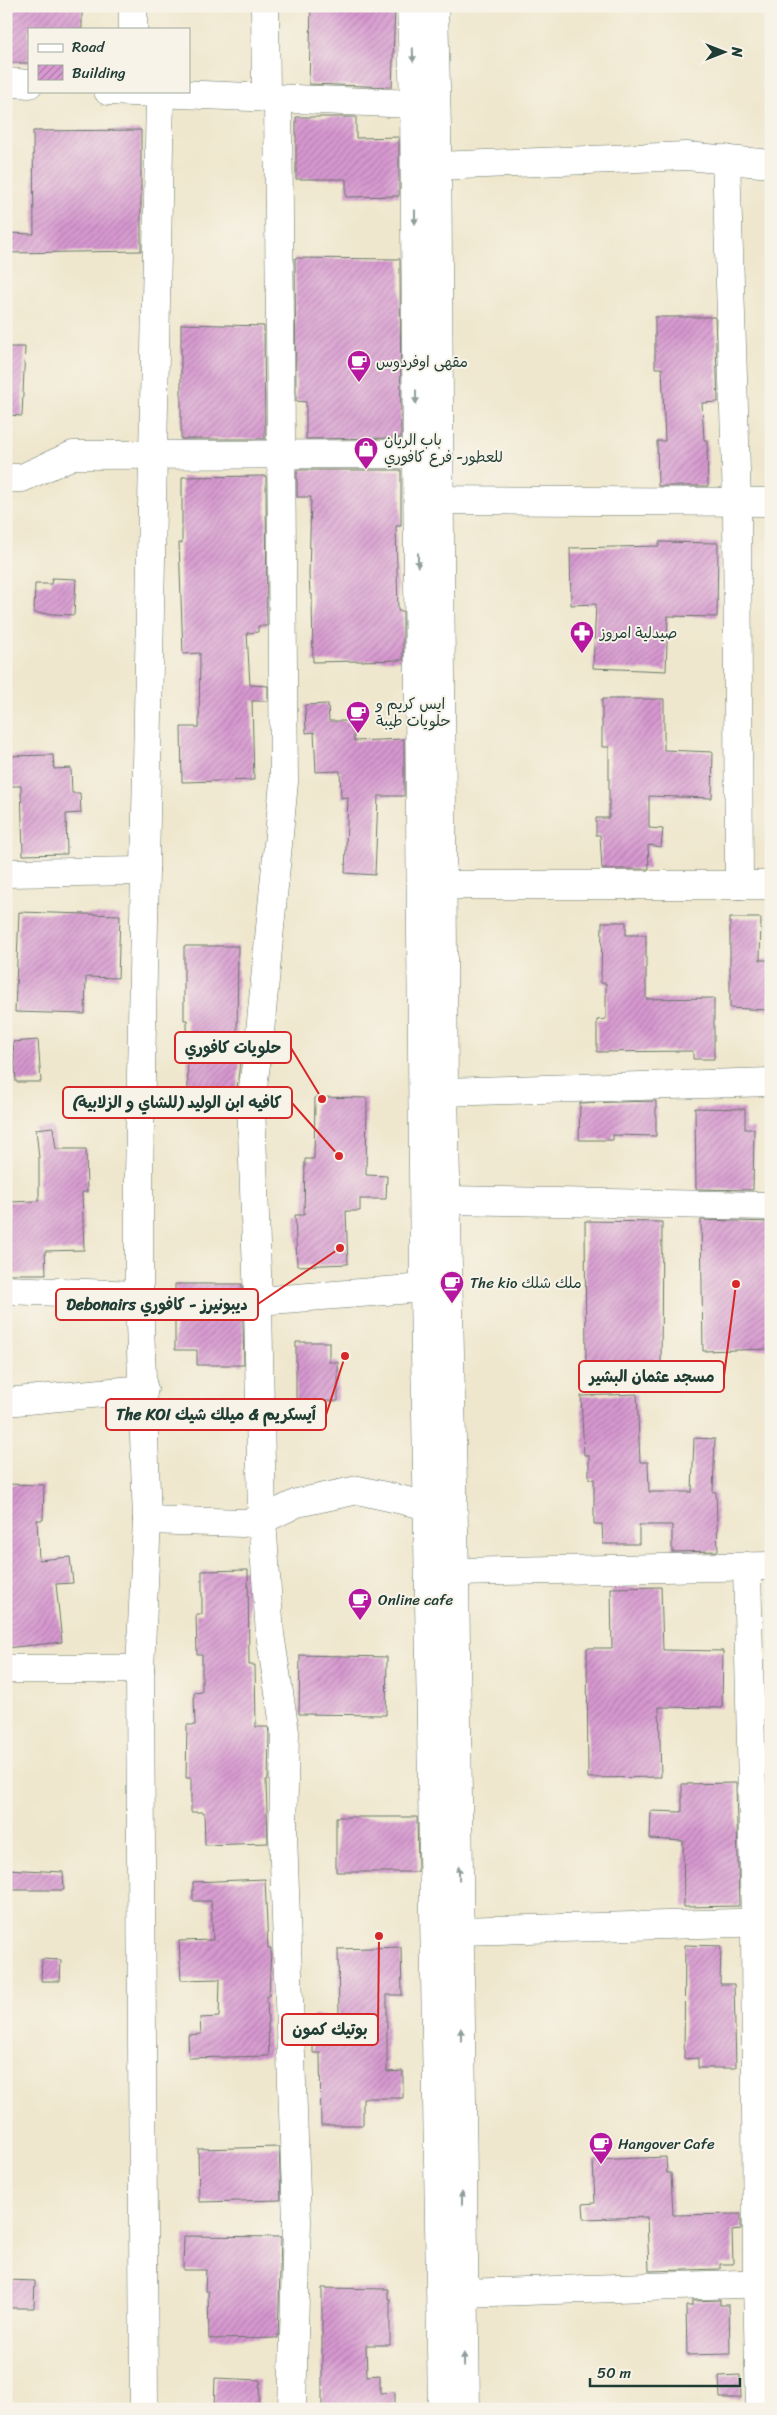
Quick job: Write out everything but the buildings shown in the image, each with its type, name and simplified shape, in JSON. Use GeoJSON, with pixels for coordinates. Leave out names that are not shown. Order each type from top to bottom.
{"type":"FeatureCollection","features":[{"type":"Feature","properties":{"kind":"street"},"geometry":{"type":"LineString","coordinates":[[133,6],[133,28]]}},
{"type":"Feature","properties":{"kind":"street"},"geometry":{"type":"LineString","coordinates":[[266,6],[272,98],[282,455],[284,782],[260,1032],[251,1104],[258,1301],[262,1520],[270,1634],[285,1732],[283,1835],[297,2221],[292,2409]]}},
{"type":"Feature","properties":{"kind":"street"},"geometry":{"type":"LineString","coordinates":[[412,6],[416,454],[429,500],[444,885],[444,1092],[448,1200],[455,1572],[466,2409]]}},
{"type":"Feature","properties":{"kind":"street"},"geometry":{"type":"LineString","coordinates":[[434,6],[437,166],[429,500],[423,1174],[442,2409]]}},
{"type":"Feature","properties":{"kind":"street"},"geometry":{"type":"LineString","coordinates":[[6,82],[28,84]]}},
{"type":"Feature","properties":{"kind":"street"},"geometry":{"type":"LineString","coordinates":[[126,92],[414,104]]}},
{"type":"Feature","properties":{"kind":"street"},"geometry":{"type":"LineString","coordinates":[[143,93],[153,455],[139,1178],[139,1295],[144,1389],[147,1520],[140,1669],[144,2409]]}},
{"type":"Feature","properties":{"kind":"street"},"geometry":{"type":"LineString","coordinates":[[437,166],[686,156],[771,164]]}},
{"type":"Feature","properties":{"kind":"street"},"geometry":{"type":"LineString","coordinates":[[726,159],[737,502],[739,885]]}},
{"type":"Feature","properties":{"kind":"street"},"geometry":{"type":"LineString","coordinates":[[6,478],[22,478],[73,455],[416,454]]}},
{"type":"Feature","properties":{"kind":"street"},"geometry":{"type":"LineString","coordinates":[[429,500],[771,502]]}},
{"type":"Feature","properties":{"kind":"street"},"geometry":{"type":"LineString","coordinates":[[6,873],[145,872]]}},
{"type":"Feature","properties":{"kind":"street"},"geometry":{"type":"LineString","coordinates":[[444,885],[771,885]]}},
{"type":"Feature","properties":{"kind":"street"},"geometry":{"type":"LineString","coordinates":[[444,1092],[771,1082]]}},
{"type":"Feature","properties":{"kind":"street"},"geometry":{"type":"LineString","coordinates":[[423,1174],[448,1200],[771,1206]]}},
{"type":"Feature","properties":{"kind":"street"},"geometry":{"type":"LineString","coordinates":[[258,1301],[424,1288]]}},
{"type":"Feature","properties":{"kind":"street"},"geometry":{"type":"LineString","coordinates":[[6,1290],[139,1295]]}},
{"type":"Feature","properties":{"kind":"street"},"geometry":{"type":"LineString","coordinates":[[6,1402],[144,1389]]}},
{"type":"Feature","properties":{"kind":"street"},"geometry":{"type":"LineString","coordinates":[[147,1520],[243,1523],[262,1520],[297,1503],[358,1490],[429,1506]]}},
{"type":"Feature","properties":{"kind":"street"},"geometry":{"type":"LineString","coordinates":[[429,1547],[455,1572],[759,1566],[763,1922],[764,2283],[760,2409]]}},
{"type":"Feature","properties":{"kind":"street"},"geometry":{"type":"LineString","coordinates":[[6,1669],[140,1669]]}},
{"type":"Feature","properties":{"kind":"street"},"geometry":{"type":"LineString","coordinates":[[460,1931],[763,1922]]}},
{"type":"Feature","properties":{"kind":"street"},"geometry":{"type":"LineString","coordinates":[[463,2293],[764,2283]]}},
{"type":"Feature","properties":{"kind":"place","name":"مقهى اوفردوس"},"geometry":{"type":"Point","coordinates":[359,383]}},
{"type":"Feature","properties":{"kind":"place","name":"باب الريان للعطور- فرع كافوري"},"geometry":{"type":"Point","coordinates":[366,470]}},
{"type":"Feature","properties":{"kind":"place","name":"صيدلية امروز"},"geometry":{"type":"Point","coordinates":[582,654]}},
{"type":"Feature","properties":{"kind":"place","name":"ايس كريم و حلويات طيبة"},"geometry":{"type":"Point","coordinates":[358,734]}},
{"type":"Feature","properties":{"kind":"place","name":"حلويات كافوري"},"geometry":{"type":"Point","coordinates":[322,1099]}},
{"type":"Feature","properties":{"kind":"place","name":"كافيه ابن الوليد (للشاي و الزلابية)"},"geometry":{"type":"Point","coordinates":[339,1156]}},
{"type":"Feature","properties":{"kind":"place","name":"Debonairs ديبونيرز - كافوري"},"geometry":{"type":"Point","coordinates":[340,1248]}},
{"type":"Feature","properties":{"kind":"place","name":"مسجد عثمان البشير"},"geometry":{"type":"Point","coordinates":[736,1284]}},
{"type":"Feature","properties":{"kind":"place","name":"The kio ملك شلك"},"geometry":{"type":"Point","coordinates":[452,1304]}},
{"type":"Feature","properties":{"kind":"place","name":"The KOI ٱيسكريم & ميلك شيك"},"geometry":{"type":"Point","coordinates":[345,1356]}},
{"type":"Feature","properties":{"kind":"place","name":"Online cafe"},"geometry":{"type":"Point","coordinates":[360,1621]}},
{"type":"Feature","properties":{"kind":"place","name":"بوتيك كمون"},"geometry":{"type":"Point","coordinates":[379,1936]}},
{"type":"Feature","properties":{"kind":"place","name":"Hangover Cafe"},"geometry":{"type":"Point","coordinates":[601,2165]}}]}
